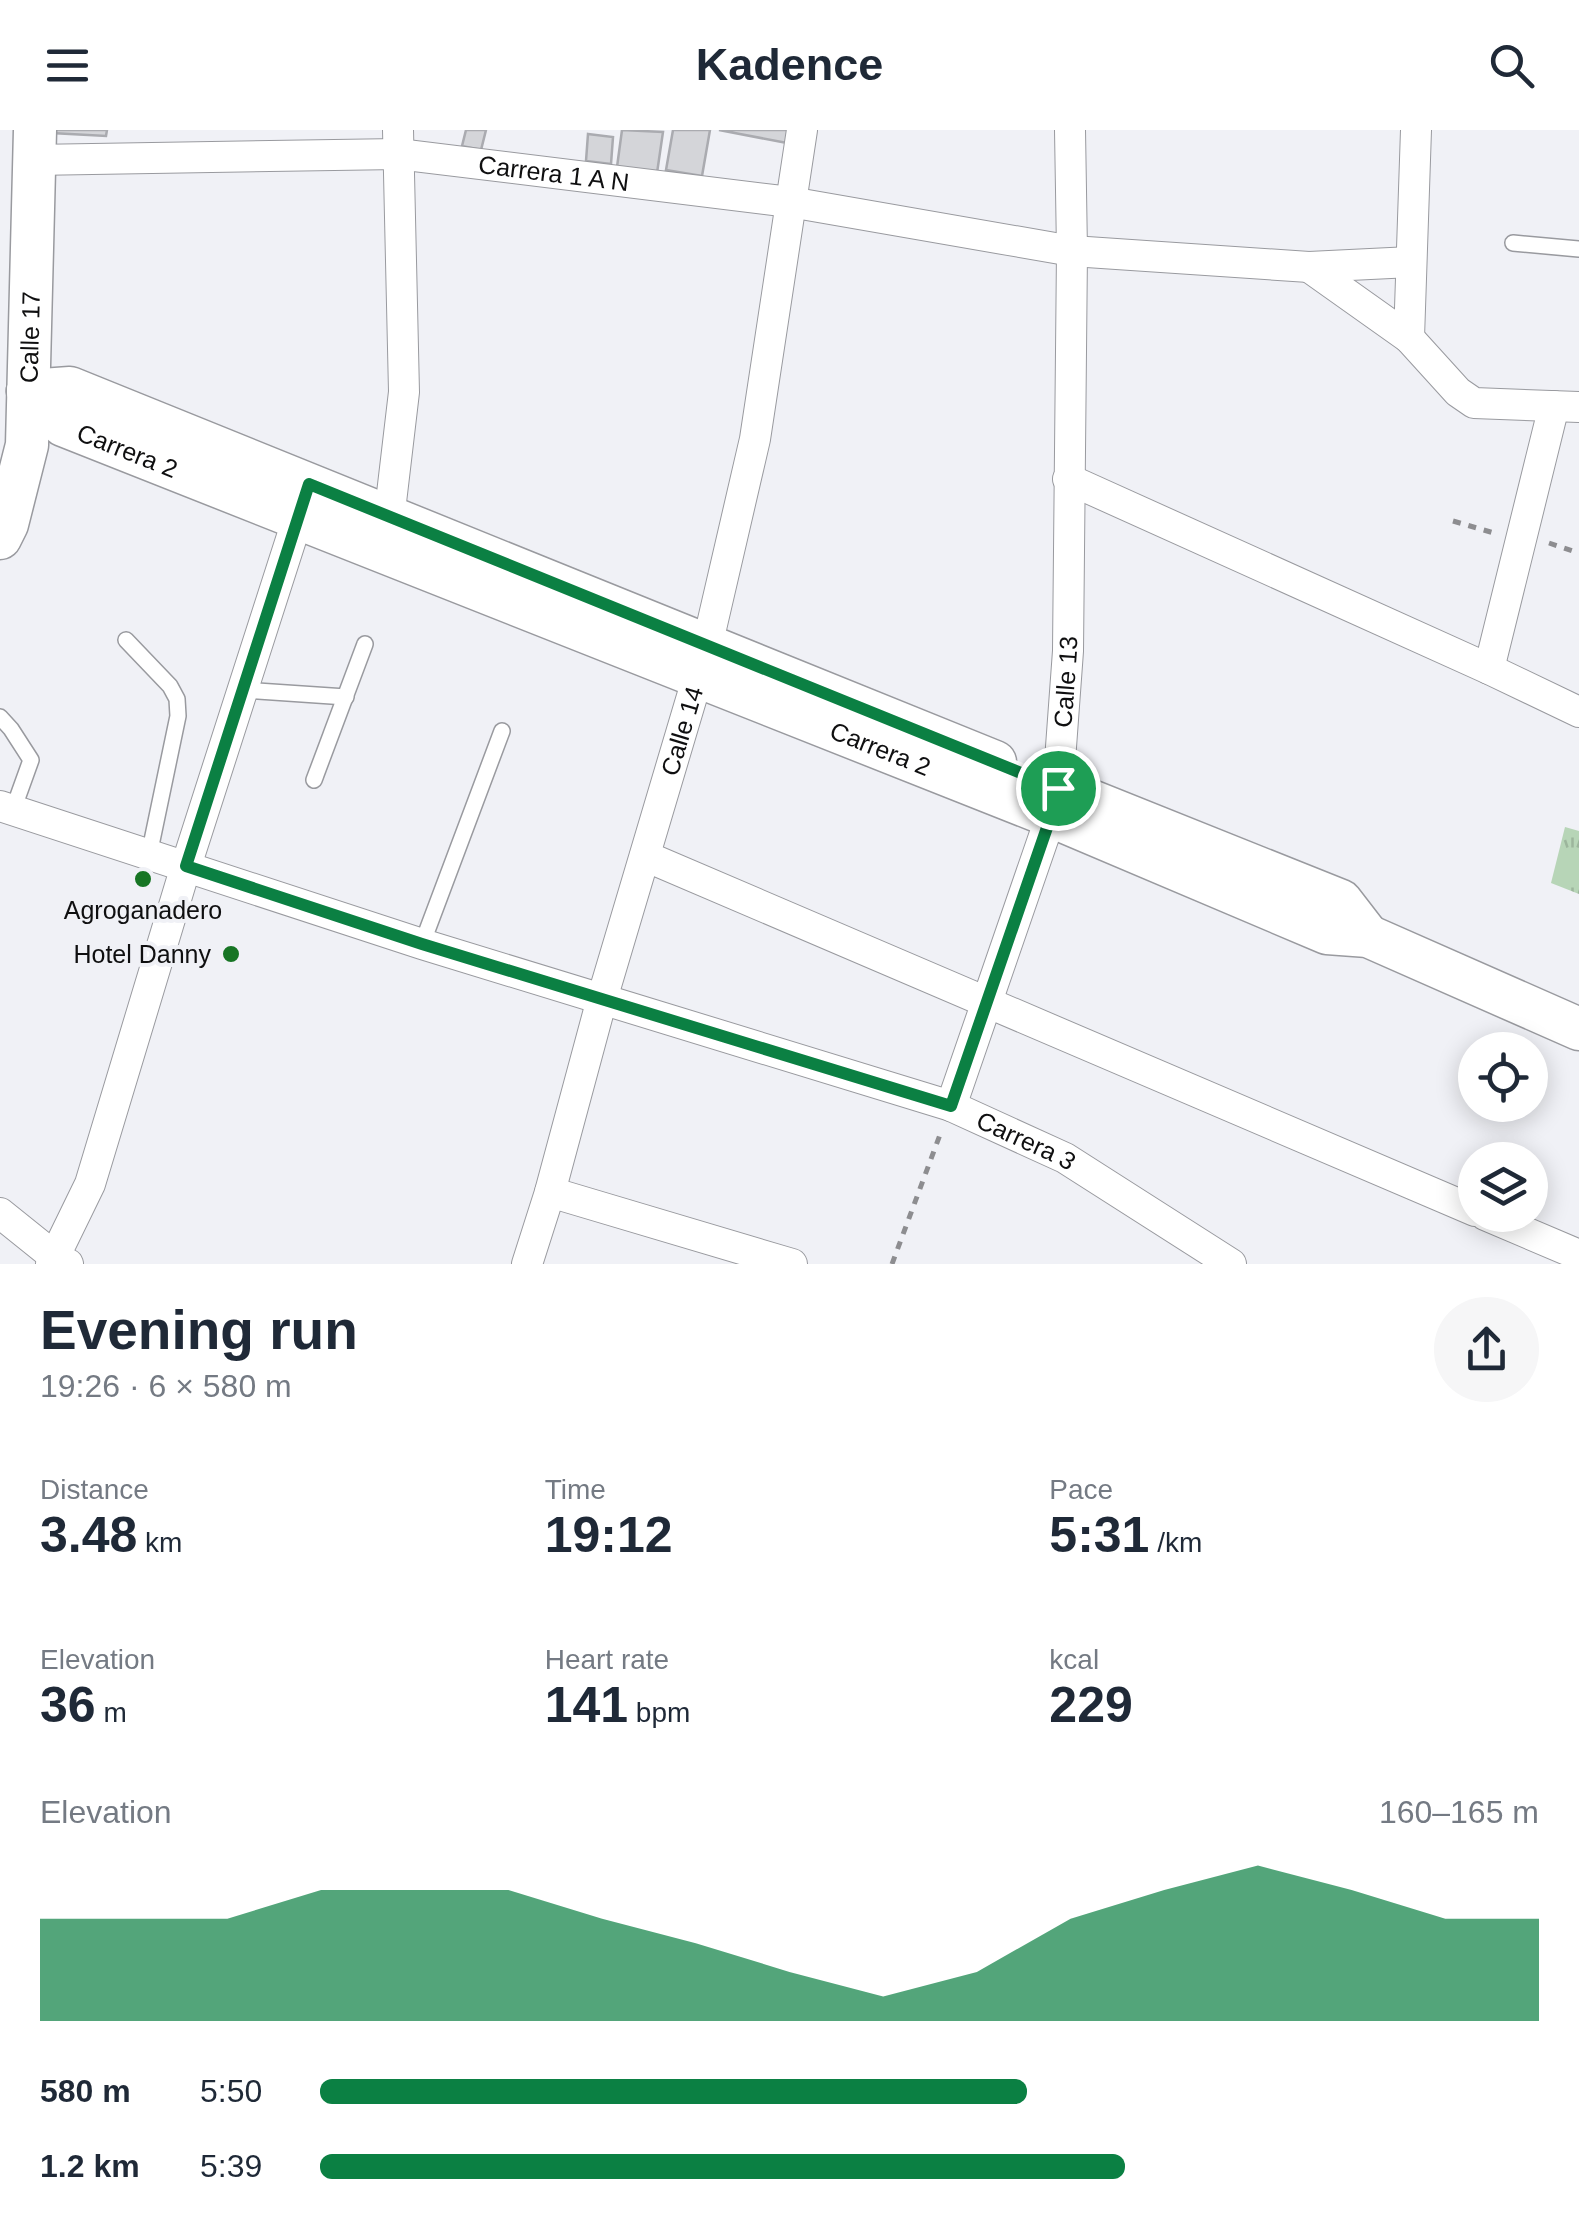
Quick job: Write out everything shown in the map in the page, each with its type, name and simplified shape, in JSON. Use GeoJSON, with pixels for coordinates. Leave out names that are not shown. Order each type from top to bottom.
{"type":"FeatureCollection","features":[{"type":"Feature","properties":{"kind":"street","name":"Calle 14"},"geometry":{"type":"LineString","coordinates":[[527,1264],[703,661],[755,439],[802,130]]}},
{"type":"Feature","properties":{"kind":"street","name":"Calle 13"},"geometry":{"type":"LineString","coordinates":[[951,1106],[1054,802],[1068,651],[1070,130]]}},
{"type":"Feature","properties":{"kind":"street"},"geometry":{"type":"LineString","coordinates":[[1409,338],[1416,130]]}},
{"type":"Feature","properties":{"kind":"street","name":"Carrera 1 A N"},"geometry":{"type":"LineString","coordinates":[[34,145],[398,142],[790,202],[1072,251],[1308,267],[1411,262]]}},
{"type":"Feature","properties":{"kind":"street"},"geometry":{"type":"LineString","coordinates":[[387,535],[404,392],[398,142]]}},
{"type":"Feature","properties":{"kind":"street","name":"Calle 17"},"geometry":{"type":"LineString","coordinates":[[0,538],[8,524],[27,445],[21,390],[34,145]]}},
{"type":"Feature","properties":{"kind":"street"},"geometry":{"type":"LineString","coordinates":[[1308,267],[1409,338],[1458,392],[1474,402],[1566,407],[1521,541],[1490,669]]}},
{"type":"Feature","properties":{"kind":"street","name":"Carrera 2"},"geometry":{"type":"LineString","coordinates":[[21,390],[70,388],[303,501],[387,535],[1054,802],[1341,901],[1368,936],[1579,1030]]}},
{"type":"Feature","properties":{"kind":"street"},"geometry":{"type":"LineString","coordinates":[[1068,480],[1579,712]]}},
{"type":"Feature","properties":{"kind":"street"},"geometry":{"type":"LineString","coordinates":[[0,1213],[58,1262],[90,1184],[186,866],[303,501]]}},
{"type":"Feature","properties":{"kind":"street","name":"Carrera 3"},"geometry":{"type":"LineString","coordinates":[[6,808],[422,944],[951,1106],[1065,1158],[1231,1264]]}},
{"type":"Feature","properties":{"kind":"street"},"geometry":{"type":"LineString","coordinates":[[645,856],[1458,1204]]}},
{"type":"Feature","properties":{"kind":"street"},"geometry":{"type":"LineString","coordinates":[[550,1192],[792,1264]]}},
{"type":"Feature","properties":{"kind":"street"},"geometry":{"type":"LineString","coordinates":[[1525,1232],[1579,1255]]}},
{"type":"Feature","properties":{"kind":"lane"},"geometry":{"type":"LineString","coordinates":[[1512,242],[1579,249]]}},
{"type":"Feature","properties":{"kind":"lane"},"geometry":{"type":"LineString","coordinates":[[126,640],[170,686],[178,716],[150,854]]}},
{"type":"Feature","properties":{"kind":"lane"},"geometry":{"type":"LineString","coordinates":[[314,780],[366,644]]}},
{"type":"Feature","properties":{"kind":"lane"},"geometry":{"type":"LineString","coordinates":[[242,690],[346,696]]}},
{"type":"Feature","properties":{"kind":"lane"},"geometry":{"type":"LineString","coordinates":[[0,718],[31,760],[6,808]]}},
{"type":"Feature","properties":{"kind":"lane"},"geometry":{"type":"LineString","coordinates":[[422,944],[502,732]]}},
{"type":"Feature","properties":{"kind":"path"},"geometry":{"type":"LineString","coordinates":[[1453,521],[1521,541]]}},
{"type":"Feature","properties":{"kind":"path"},"geometry":{"type":"LineString","coordinates":[[892,1264],[951,1106]]}},
{"type":"Feature","properties":{"kind":"green space"},"geometry":{"type":"Polygon","coordinates":[[[1565,827],[1579,831],[1579,894],[1551,883],[1565,827]]]}},
{"type":"Feature","properties":{"kind":"building"},"geometry":{"type":"Polygon","coordinates":[[[52,130],[107,130],[106,136],[52,130]]]}},
{"type":"Feature","properties":{"kind":"building"},"geometry":{"type":"Polygon","coordinates":[[[466,130],[486,130],[481,150],[462,146],[466,130]]]}},
{"type":"Feature","properties":{"kind":"building"},"geometry":{"type":"Polygon","coordinates":[[[622,130],[663,132],[657,173],[617,167],[622,130]]]}},
{"type":"Feature","properties":{"kind":"building"},"geometry":{"type":"Polygon","coordinates":[[[673,130],[710,130],[702,176],[666,170],[673,130]]]}},
{"type":"Feature","properties":{"kind":"building"},"geometry":{"type":"Polygon","coordinates":[[[719,130],[789,130],[787,143],[719,130]]]}},
{"type":"Feature","properties":{"kind":"building"},"geometry":{"type":"Polygon","coordinates":[[[588,134],[613,137],[611,164],[586,161],[588,134]]]}},
{"type":"Feature","properties":{"kind":"place","name":"Agroganadero"},"geometry":{"type":"Point","coordinates":[143,879]}},
{"type":"Feature","properties":{"kind":"place","name":"Hotel Danny"},"geometry":{"type":"Point","coordinates":[231,954]}},
{"type":"Feature","properties":{"kind":"route"},"geometry":{"type":"LineString","coordinates":[[309,484],[1058,788],[951,1106],[422,944],[186,866],[309,484]]}}]}
